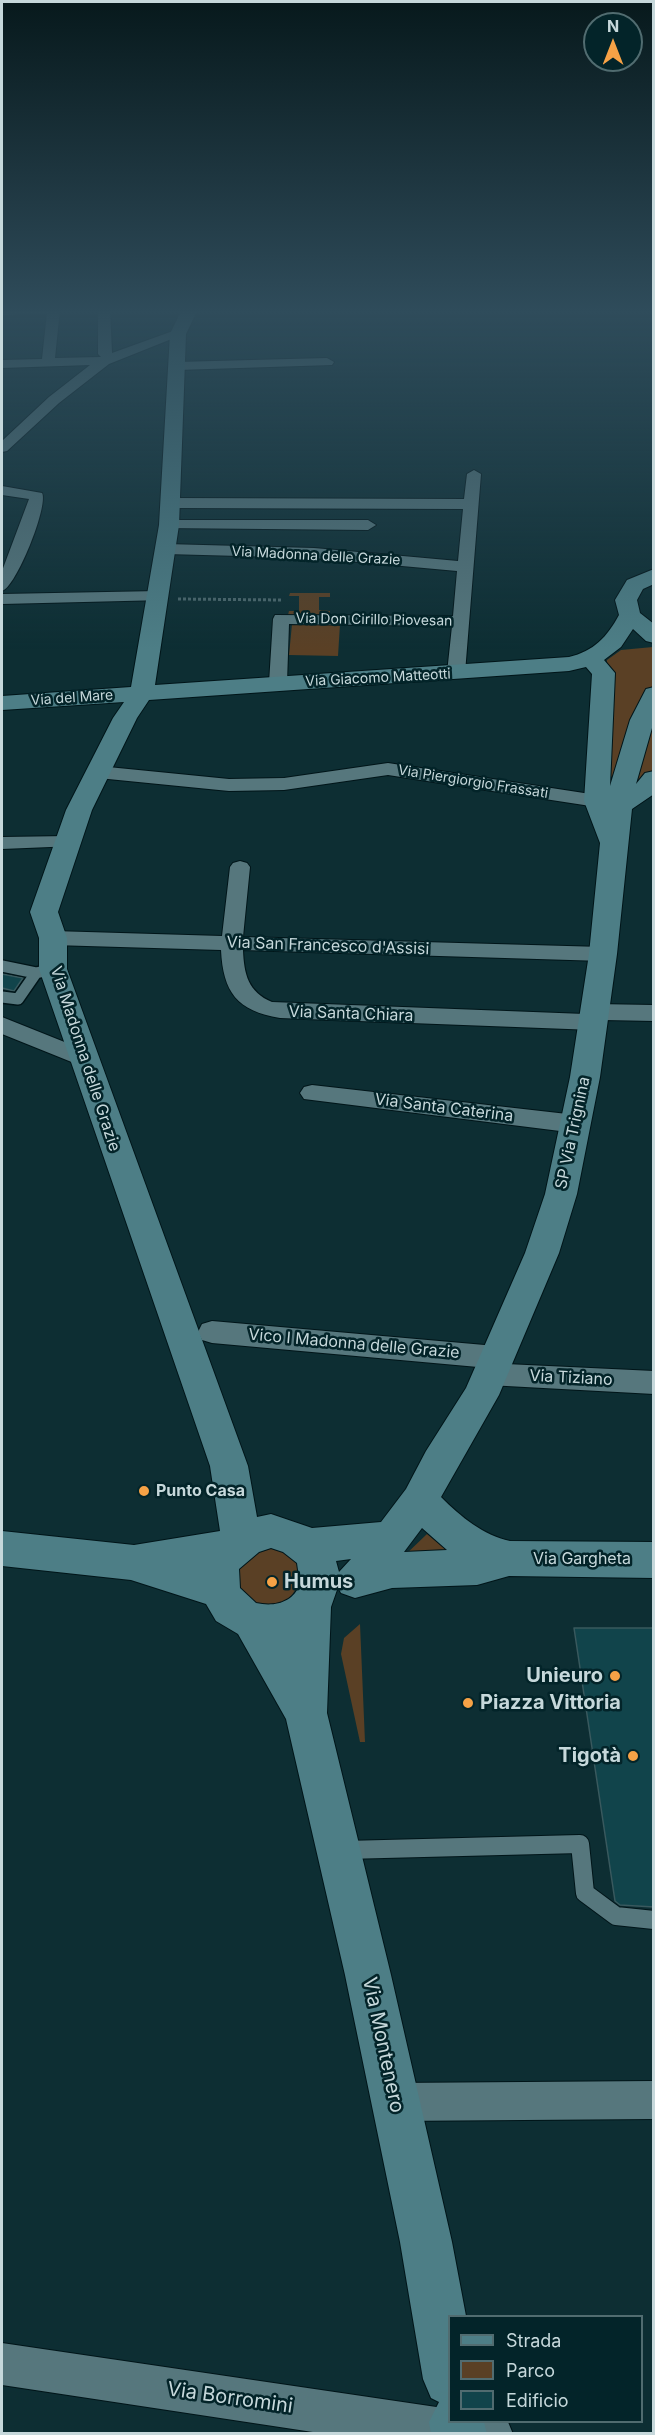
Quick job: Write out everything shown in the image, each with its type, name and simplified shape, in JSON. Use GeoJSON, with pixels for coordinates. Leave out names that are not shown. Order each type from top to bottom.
{"type":"FeatureCollection","features":[{"type":"Feature","properties":{"kind":"main road","name":"Via Madonna delle Grazie"},"geometry":{"type":"LineString","coordinates":[[175,423],[170,525],[142,693],[125,718],[79,810],[44,912],[53,938],[44,971],[84,1059],[229,1466],[248,1539]]}},
{"type":"Feature","properties":{"kind":"main road"},"geometry":{"type":"LineString","coordinates":[[654,575],[629,592],[627,607],[630,615],[654,636]]}},
{"type":"Feature","properties":{"kind":"main road"},"geometry":{"type":"LineString","coordinates":[[630,615],[600,653],[604,673],[608,803],[643,791],[654,778]]}},
{"type":"Feature","properties":{"kind":"main road","name":"Via Giacomo Matteotti"},"geometry":{"type":"LineString","coordinates":[[142,693],[568,664],[600,653],[654,644]]}},
{"type":"Feature","properties":{"kind":"main road","name":"Via del Mare"},"geometry":{"type":"LineString","coordinates":[[2,703],[142,693]]}},
{"type":"Feature","properties":{"kind":"main road","name":"SP Via Trignina"},"geometry":{"type":"LineString","coordinates":[[360,1577],[379,1558],[391,1538],[420,1502],[439,1461],[481,1395],[542,1253],[561,1194],[595,1017],[613,845],[608,803],[654,694]]}},
{"type":"Feature","properties":{"kind":"main road"},"geometry":{"type":"LineString","coordinates":[[420,1502],[481,1552],[510,1559]]}},
{"type":"Feature","properties":{"kind":"main road"},"geometry":{"type":"LineString","coordinates":[[131,1562],[248,1539],[298,1538],[309,1546],[317,1556],[321,1569],[321,1582],[314,1600],[306,1713]]}},
{"type":"Feature","properties":{"kind":"main road"},"geometry":{"type":"LineString","coordinates":[[309,1546],[326,1542],[391,1538]]}},
{"type":"Feature","properties":{"kind":"main road"},"geometry":{"type":"LineString","coordinates":[[248,1539],[223,1560],[219,1575],[221,1591],[233,1609],[252,1621],[306,1713]]}},
{"type":"Feature","properties":{"kind":"main road"},"geometry":{"type":"LineString","coordinates":[[2,1549],[131,1562],[221,1591]]}},
{"type":"Feature","properties":{"kind":"main road"},"geometry":{"type":"LineString","coordinates":[[252,1621],[284,1622],[299,1615],[314,1600],[360,1577],[392,1570],[477,1567],[510,1559]]}},
{"type":"Feature","properties":{"kind":"main road","name":"Via Gargheta"},"geometry":{"type":"LineString","coordinates":[[510,1559],[654,1560]]}},
{"type":"Feature","properties":{"kind":"main road","name":"Via Montenero"},"geometry":{"type":"LineString","coordinates":[[306,1713],[368,1975],[426,2242],[448,2368]]}},
{"type":"Feature","properties":{"kind":"street"},"geometry":{"type":"LineString","coordinates":[[2,448],[29,423]]}},
{"type":"Feature","properties":{"kind":"street"},"geometry":{"type":"LineString","coordinates":[[456,673],[474,474]]}},
{"type":"Feature","properties":{"kind":"street"},"geometry":{"type":"LineString","coordinates":[[2,491],[38,496],[38,503],[17,556],[2,586]]}},
{"type":"Feature","properties":{"kind":"street"},"geometry":{"type":"LineString","coordinates":[[171,503],[470,504]]}},
{"type":"Feature","properties":{"kind":"street","name":"Via Madonna delle Grazie"},"geometry":{"type":"LineString","coordinates":[[170,525],[368,525]]}},
{"type":"Feature","properties":{"kind":"street","name":"Via Madonna delle Grazie"},"geometry":{"type":"LineString","coordinates":[[166,549],[314,553],[465,567]]}},
{"type":"Feature","properties":{"kind":"street"},"geometry":{"type":"LineString","coordinates":[[2,599],[159,597]]}},
{"type":"Feature","properties":{"kind":"street","name":"Via Don Cirillo Piovesan"},"geometry":{"type":"LineString","coordinates":[[278,683],[281,619],[460,621]]}},
{"type":"Feature","properties":{"kind":"street","name":"Via Piergiorgio Frassati"},"geometry":{"type":"LineString","coordinates":[[98,772],[229,785],[284,784],[388,769],[608,803]]}},
{"type":"Feature","properties":{"kind":"street"},"geometry":{"type":"LineString","coordinates":[[2,843],[68,842]]}},
{"type":"Feature","properties":{"kind":"street","name":"Via Santa Chiara"},"geometry":{"type":"LineString","coordinates":[[240,867],[233,943],[234,976],[241,991],[258,1004],[273,1010],[595,1017],[654,1013]]}},
{"type":"Feature","properties":{"kind":"street","name":"Via San Francesco d'Assisi"},"geometry":{"type":"LineString","coordinates":[[53,938],[603,954]]}},
{"type":"Feature","properties":{"kind":"street"},"geometry":{"type":"LineString","coordinates":[[2,1025],[84,1059]]}},
{"type":"Feature","properties":{"kind":"street","name":"Via Santa Caterina"},"geometry":{"type":"LineString","coordinates":[[312,1093],[576,1124]]}},
{"type":"Feature","properties":{"kind":"street","name":"Vico I Madonna delle Grazie"},"geometry":{"type":"LineString","coordinates":[[212,1332],[492,1366]]}},
{"type":"Feature","properties":{"kind":"street","name":"Via Tiziano"},"geometry":{"type":"LineString","coordinates":[[492,1366],[654,1383]]}},
{"type":"Feature","properties":{"kind":"street"},"geometry":{"type":"LineString","coordinates":[[394,2102],[654,2100]]}},
{"type":"Feature","properties":{"kind":"street","name":"Via Borromini"},"geometry":{"type":"LineString","coordinates":[[2,2364],[466,2430]]}},
{"type":"Feature","properties":{"kind":"lane"},"geometry":{"type":"LineString","coordinates":[[2,966],[44,971]]}},
{"type":"Feature","properties":{"kind":"lane"},"geometry":{"type":"LineString","coordinates":[[2,997],[18,999],[44,971]]}},
{"type":"Feature","properties":{"kind":"lane"},"geometry":{"type":"LineString","coordinates":[[339,1851],[580,1844],[585,1893],[598,1905],[622,1920],[654,1920]]}},
{"type":"Feature","properties":{"kind":"path"},"geometry":{"type":"LineString","coordinates":[[159,597],[282,600]]}},
{"type":"Feature","properties":{"kind":"green space"},"geometry":{"type":"Polygon","coordinates":[[[290,593],[330,593],[330,597],[319,597],[319,610],[330,611],[330,615],[288,615],[289,611],[299,611],[299,596],[289,596],[290,593]]]}},
{"type":"Feature","properties":{"kind":"green space"},"geometry":{"type":"Polygon","coordinates":[[[292,624],[340,624],[338,656],[289,655],[292,624]]]}},
{"type":"Feature","properties":{"kind":"green space"},"geometry":{"type":"Polygon","coordinates":[[[653,647],[653,785],[603,775],[607,660],[621,650],[653,647]]]}},
{"type":"Feature","properties":{"kind":"green space"},"geometry":{"type":"Polygon","coordinates":[[[427,1534],[455,1557],[403,1557],[427,1534]]]}},
{"type":"Feature","properties":{"kind":"green space"},"geometry":{"type":"Polygon","coordinates":[[[278,1546],[300,1565],[295,1591],[282,1603],[274,1606],[256,1604],[240,1593],[236,1566],[249,1551],[278,1546]]]}},
{"type":"Feature","properties":{"kind":"green space"},"geometry":{"type":"Polygon","coordinates":[[[360,1624],[365,1742],[360,1742],[341,1654],[344,1638],[360,1624]]]}},
{"type":"Feature","properties":{"kind":"building"},"geometry":{"type":"Polygon","coordinates":[[[2,974],[23,978],[14,991],[2,988],[2,974]]]}},
{"type":"Feature","properties":{"kind":"building"},"geometry":{"type":"Polygon","coordinates":[[[574,1628],[654,1628],[654,1907],[620,1905],[615,1901],[574,1628]]]}},
{"type":"Feature","properties":{"kind":"place","name":"Punto Casa"},"geometry":{"type":"Point","coordinates":[144,1491]}},
{"type":"Feature","properties":{"kind":"place","name":"Humus"},"geometry":{"type":"Point","coordinates":[272,1582]}},
{"type":"Feature","properties":{"kind":"place","name":"Unieuro"},"geometry":{"type":"Point","coordinates":[615,1676]}},
{"type":"Feature","properties":{"kind":"place","name":"Piazza Vittoria"},"geometry":{"type":"Point","coordinates":[468,1703]}},
{"type":"Feature","properties":{"kind":"place","name":"Tigotà"},"geometry":{"type":"Point","coordinates":[633,1756]}}]}
